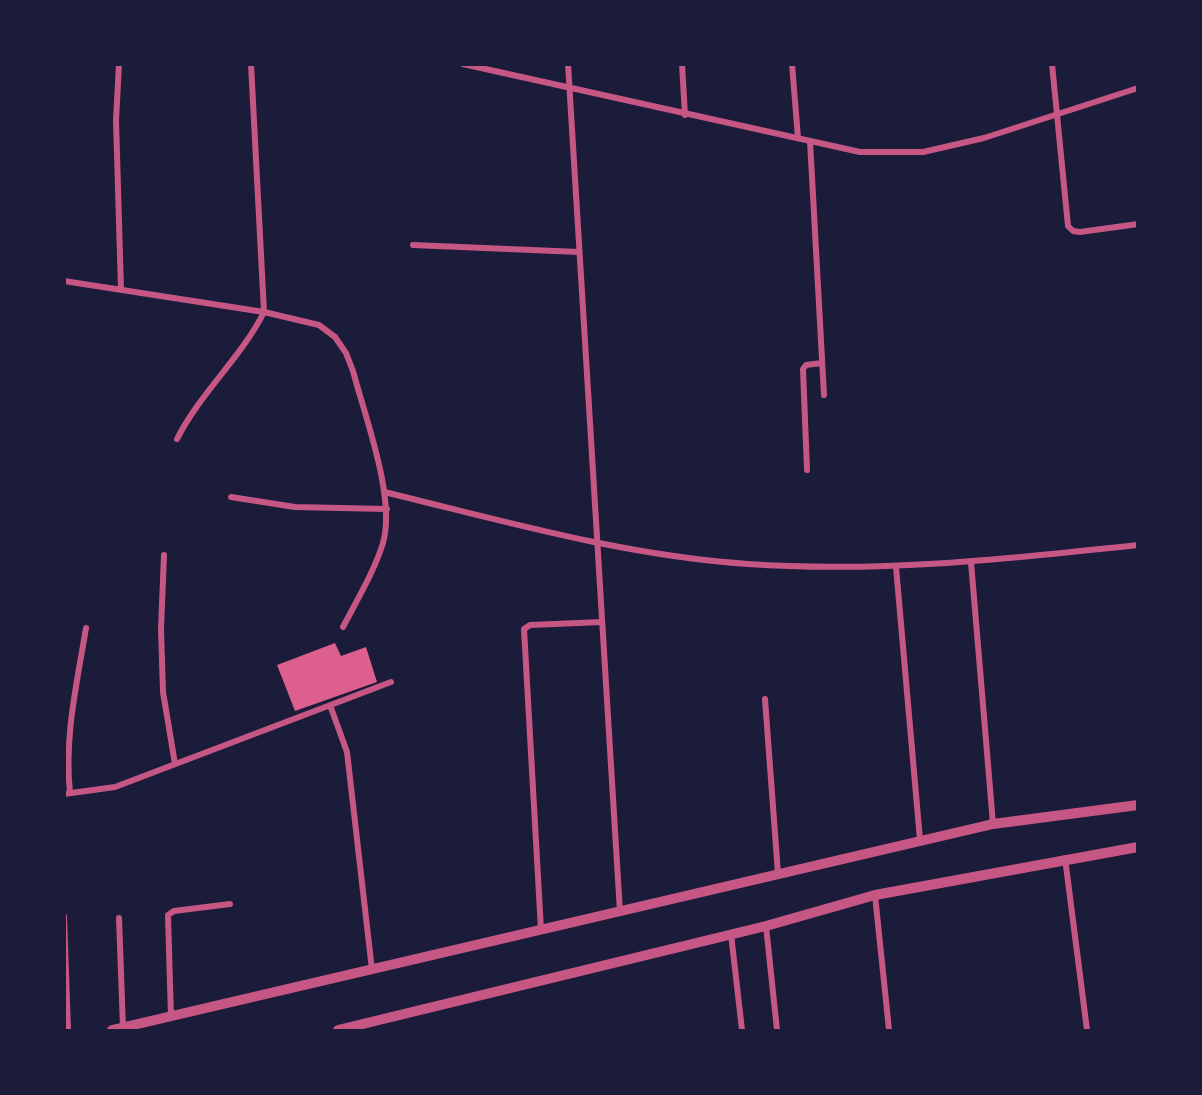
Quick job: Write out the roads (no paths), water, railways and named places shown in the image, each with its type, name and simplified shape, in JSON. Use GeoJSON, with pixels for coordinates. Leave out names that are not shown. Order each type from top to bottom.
{"type":"FeatureCollection","features":[{"type":"Feature","properties":{"kind":"street"},"geometry":{"type":"LineString","coordinates":[[119,64],[116,120],[121,290]]}},
{"type":"Feature","properties":{"kind":"street"},"geometry":{"type":"LineString","coordinates":[[177,439],[200,400],[255,329],[264,312],[251,64]]}},
{"type":"Feature","properties":{"kind":"street"},"geometry":{"type":"LineString","coordinates":[[463,64],[860,152],[923,152],[984,138],[1137,88]]}},
{"type":"Feature","properties":{"kind":"street"},"geometry":{"type":"LineString","coordinates":[[568,64],[620,912]]}},
{"type":"Feature","properties":{"kind":"street"},"geometry":{"type":"LineString","coordinates":[[682,64],[685,115]]}},
{"type":"Feature","properties":{"kind":"street"},"geometry":{"type":"LineString","coordinates":[[792,64],[798,138]]}},
{"type":"Feature","properties":{"kind":"street"},"geometry":{"type":"LineString","coordinates":[[1052,64],[1068,226],[1073,231],[1080,232],[1137,224]]}},
{"type":"Feature","properties":{"kind":"street"},"geometry":{"type":"LineString","coordinates":[[810,141],[824,394]]}},
{"type":"Feature","properties":{"kind":"street"},"geometry":{"type":"LineString","coordinates":[[413,245],[579,252]]}},
{"type":"Feature","properties":{"kind":"street"},"geometry":{"type":"LineString","coordinates":[[64,281],[264,312],[319,325],[335,337],[346,353],[387,509],[383,542],[378,557],[343,627]]}},
{"type":"Feature","properties":{"kind":"street"},"geometry":{"type":"LineString","coordinates":[[807,470],[803,369],[810,364],[822,363]]}},
{"type":"Feature","properties":{"kind":"street"},"geometry":{"type":"LineString","coordinates":[[384,492],[598,544],[672,556],[746,564],[821,568],[896,567],[971,562],[1137,545]]}},
{"type":"Feature","properties":{"kind":"street"},"geometry":{"type":"LineString","coordinates":[[231,497],[295,507],[387,509]]}},
{"type":"Feature","properties":{"kind":"street"},"geometry":{"type":"LineString","coordinates":[[164,555],[161,629],[163,692],[175,764]]}},
{"type":"Feature","properties":{"kind":"street"},"geometry":{"type":"LineString","coordinates":[[971,562],[993,824]]}},
{"type":"Feature","properties":{"kind":"street"},"geometry":{"type":"LineString","coordinates":[[896,567],[920,840]]}},
{"type":"Feature","properties":{"kind":"street"},"geometry":{"type":"LineString","coordinates":[[541,930],[524,628],[530,625],[602,622]]}},
{"type":"Feature","properties":{"kind":"street"},"geometry":{"type":"LineString","coordinates":[[86,628],[68,747],[67,794],[115,787],[392,681]]}},
{"type":"Feature","properties":{"kind":"street"},"geometry":{"type":"LineString","coordinates":[[765,699],[778,874]]}},
{"type":"Feature","properties":{"kind":"street"},"geometry":{"type":"LineString","coordinates":[[330,705],[347,752],[372,970]]}},
{"type":"Feature","properties":{"kind":"street"},"geometry":{"type":"LineString","coordinates":[[118,918],[118,1029],[920,840],[993,824],[1137,805]]}},
{"type":"Feature","properties":{"kind":"street"},"geometry":{"type":"LineString","coordinates":[[338,1030],[766,926],[875,895],[1065,858],[1137,847]]}},
{"type":"Feature","properties":{"kind":"street"},"geometry":{"type":"LineString","coordinates":[[1065,858],[1087,1030]]}},
{"type":"Feature","properties":{"kind":"street"},"geometry":{"type":"LineString","coordinates":[[875,895],[889,1030]]}},
{"type":"Feature","properties":{"kind":"street"},"geometry":{"type":"LineString","coordinates":[[171,1017],[168,915],[174,911],[230,904]]}},
{"type":"Feature","properties":{"kind":"street"},"geometry":{"type":"LineString","coordinates":[[64,916],[68,1030]]}},
{"type":"Feature","properties":{"kind":"street"},"geometry":{"type":"LineString","coordinates":[[766,926],[777,1030]]}},
{"type":"Feature","properties":{"kind":"street"},"geometry":{"type":"LineString","coordinates":[[731,934],[742,1030]]}}]}
